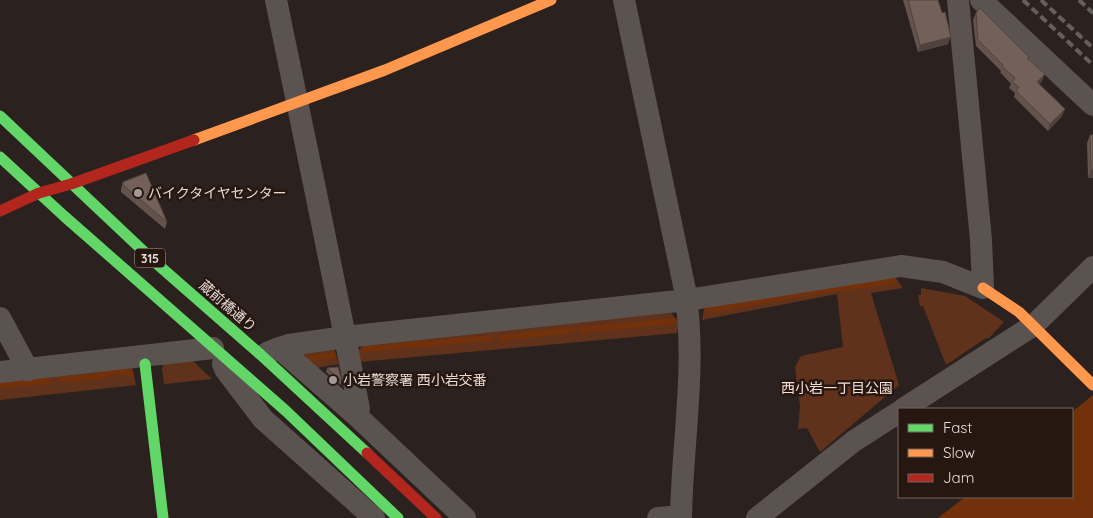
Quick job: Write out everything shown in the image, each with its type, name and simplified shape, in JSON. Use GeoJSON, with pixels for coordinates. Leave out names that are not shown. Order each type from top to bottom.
{"type":"FeatureCollection","features":[{"type":"Feature","properties":{"kind":"main road"},"geometry":{"type":"LineString","coordinates":[[0,211],[39,193],[71,184],[297,104],[385,70],[551,0]]}},
{"type":"Feature","properties":{"kind":"main road","name":"蔵前橋通り"},"geometry":{"type":"LineString","coordinates":[[0,116],[156,263],[270,352],[304,395],[436,518]]}},
{"type":"Feature","properties":{"kind":"main road","name":"315"},"geometry":{"type":"LineString","coordinates":[[0,157],[216,351],[286,411],[398,518]]}},
{"type":"Feature","properties":{"kind":"main road"},"geometry":{"type":"LineString","coordinates":[[983,288],[1019,312],[1034,325],[1093,385]]}},
{"type":"Feature","properties":{"kind":"main road"},"geometry":{"type":"LineString","coordinates":[[144,360],[163,518]]}},
{"type":"Feature","properties":{"kind":"street"},"geometry":{"type":"LineString","coordinates":[[276,0],[359,409],[357,416]]}},
{"type":"Feature","properties":{"kind":"street"},"geometry":{"type":"LineString","coordinates":[[624,0],[687,300],[689,333],[681,517],[658,518]]}},
{"type":"Feature","properties":{"kind":"street"},"geometry":{"type":"LineString","coordinates":[[270,352],[289,345],[345,338],[687,300],[901,266],[943,272],[983,288],[981,240],[958,0]]}},
{"type":"Feature","properties":{"kind":"street"},"geometry":{"type":"LineString","coordinates":[[981,0],[1093,105]]}},
{"type":"Feature","properties":{"kind":"street"},"geometry":{"type":"LineString","coordinates":[[905,408],[1034,325],[1093,267]]}},
{"type":"Feature","properties":{"kind":"street"},"geometry":{"type":"LineString","coordinates":[[0,318],[28,370]]}},
{"type":"Feature","properties":{"kind":"street"},"geometry":{"type":"LineString","coordinates":[[0,372],[144,360],[216,351],[225,369],[263,419],[374,518]]}},
{"type":"Feature","properties":{"kind":"street"},"geometry":{"type":"LineString","coordinates":[[270,352],[357,416],[464,518]]}},
{"type":"Feature","properties":{"kind":"street"},"geometry":{"type":"LineString","coordinates":[[757,518],[854,441],[898,413]]}},
{"type":"Feature","properties":{"kind":"green space","name":"西小岩一丁目公園"},"geometry":{"type":"Polygon","coordinates":[[[896,278],[903,288],[871,293],[899,385],[820,452],[807,428],[798,429],[800,406],[795,367],[801,356],[843,347],[837,294],[702,320],[704,309],[712,306],[896,278]]]}},
{"type":"Feature","properties":{"kind":"green space"},"geometry":{"type":"Polygon","coordinates":[[[921,288],[965,296],[1004,322],[988,339],[986,338],[946,365],[923,306],[920,306],[918,295],[921,295],[921,288]]]}},
{"type":"Feature","properties":{"kind":"green space"},"geometry":{"type":"Polygon","coordinates":[[[671,313],[679,322],[677,333],[359,362],[358,350],[366,343],[671,313]]]}},
{"type":"Feature","properties":{"kind":"green space"},"geometry":{"type":"Polygon","coordinates":[[[334,348],[339,364],[311,369],[301,354],[334,348]]]}},
{"type":"Feature","properties":{"kind":"green space"},"geometry":{"type":"Polygon","coordinates":[[[191,359],[212,379],[164,384],[162,369],[164,362],[191,359]]]}},
{"type":"Feature","properties":{"kind":"green space"},"geometry":{"type":"Polygon","coordinates":[[[132,366],[136,385],[0,400],[0,380],[132,366]]]}},
{"type":"Feature","properties":{"kind":"shaded area"},"geometry":{"type":"Polygon","coordinates":[[[1093,395],[1093,518],[938,518],[964,498],[1073,498],[1073,411],[1093,395]]]}},
{"type":"Feature","properties":{"kind":"building"},"geometry":{"type":"Polygon","coordinates":[[[908,0],[938,0],[942,13],[945,12],[951,37],[920,45],[908,0]]]}},
{"type":"Feature","properties":{"kind":"building"},"geometry":{"type":"Polygon","coordinates":[[[980,8],[1029,57],[1027,58],[1045,74],[1037,82],[1065,109],[1050,124],[1016,91],[1019,87],[1012,82],[1015,78],[978,40],[976,13],[980,8]]]}},
{"type":"Feature","properties":{"kind":"building"},"geometry":{"type":"Polygon","coordinates":[[[1090,135],[1093,135],[1093,170],[1091,170],[1090,135]]]}},
{"type":"Feature","properties":{"kind":"building"},"geometry":{"type":"Polygon","coordinates":[[[146,173],[167,222],[123,185],[123,182],[146,173]]]}},
{"type":"Feature","properties":{"kind":"building"},"geometry":{"type":"Polygon","coordinates":[[[338,367],[342,381],[327,368],[338,367]]]}},
{"type":"Feature","properties":{"kind":"waterway"},"geometry":{"type":"LineString","coordinates":[[707,311],[811,292],[893,281]]}},
{"type":"Feature","properties":{"kind":"waterway"},"geometry":{"type":"LineString","coordinates":[[581,330],[673,321]]}},
{"type":"Feature","properties":{"kind":"waterway"},"geometry":{"type":"LineString","coordinates":[[501,338],[572,330]]}},
{"type":"Feature","properties":{"kind":"waterway"},"geometry":{"type":"LineString","coordinates":[[365,349],[490,338]]}},
{"type":"Feature","properties":{"kind":"waterway"},"geometry":{"type":"LineString","coordinates":[[307,359],[333,355]]}},
{"type":"Feature","properties":{"kind":"waterway"},"geometry":{"type":"LineString","coordinates":[[63,379],[97,377],[115,371],[130,373]]}},
{"type":"Feature","properties":{"kind":"waterway"},"geometry":{"type":"LineString","coordinates":[[0,385],[48,381]]}},
{"type":"Feature","properties":{"kind":"railway"},"geometry":{"type":"LineString","coordinates":[[1023,0],[1093,65]]}},
{"type":"Feature","properties":{"kind":"railway"},"geometry":{"type":"LineString","coordinates":[[1041,0],[1093,48]]}},
{"type":"Feature","properties":{"kind":"railway"},"geometry":{"type":"LineString","coordinates":[[1079,0],[1093,13]]}},
{"type":"Feature","properties":{"kind":"traffic: fast"},"geometry":{"type":"LineString","coordinates":[[0,116],[156,263],[261,355],[367,453]]}},
{"type":"Feature","properties":{"kind":"traffic: fast"},"geometry":{"type":"LineString","coordinates":[[0,157],[64,216],[286,411],[398,518]]}},
{"type":"Feature","properties":{"kind":"traffic: fast"},"geometry":{"type":"LineString","coordinates":[[145,364],[163,518]]}},
{"type":"Feature","properties":{"kind":"traffic: slow"},"geometry":{"type":"LineString","coordinates":[[194,140],[385,70],[551,0]]}},
{"type":"Feature","properties":{"kind":"traffic: slow"},"geometry":{"type":"LineString","coordinates":[[983,288],[1019,312],[1093,385]]}},
{"type":"Feature","properties":{"kind":"traffic: jam"},"geometry":{"type":"LineString","coordinates":[[0,211],[39,193],[71,184],[194,140]]}},
{"type":"Feature","properties":{"kind":"traffic: jam"},"geometry":{"type":"LineString","coordinates":[[367,453],[436,518]]}},
{"type":"Feature","properties":{"kind":"place","name":"バイクタイヤセンター"},"geometry":{"type":"Point","coordinates":[138,193]}},
{"type":"Feature","properties":{"kind":"place","name":"小岩警察署 西小岩交番"},"geometry":{"type":"Point","coordinates":[333,380]}}]}
